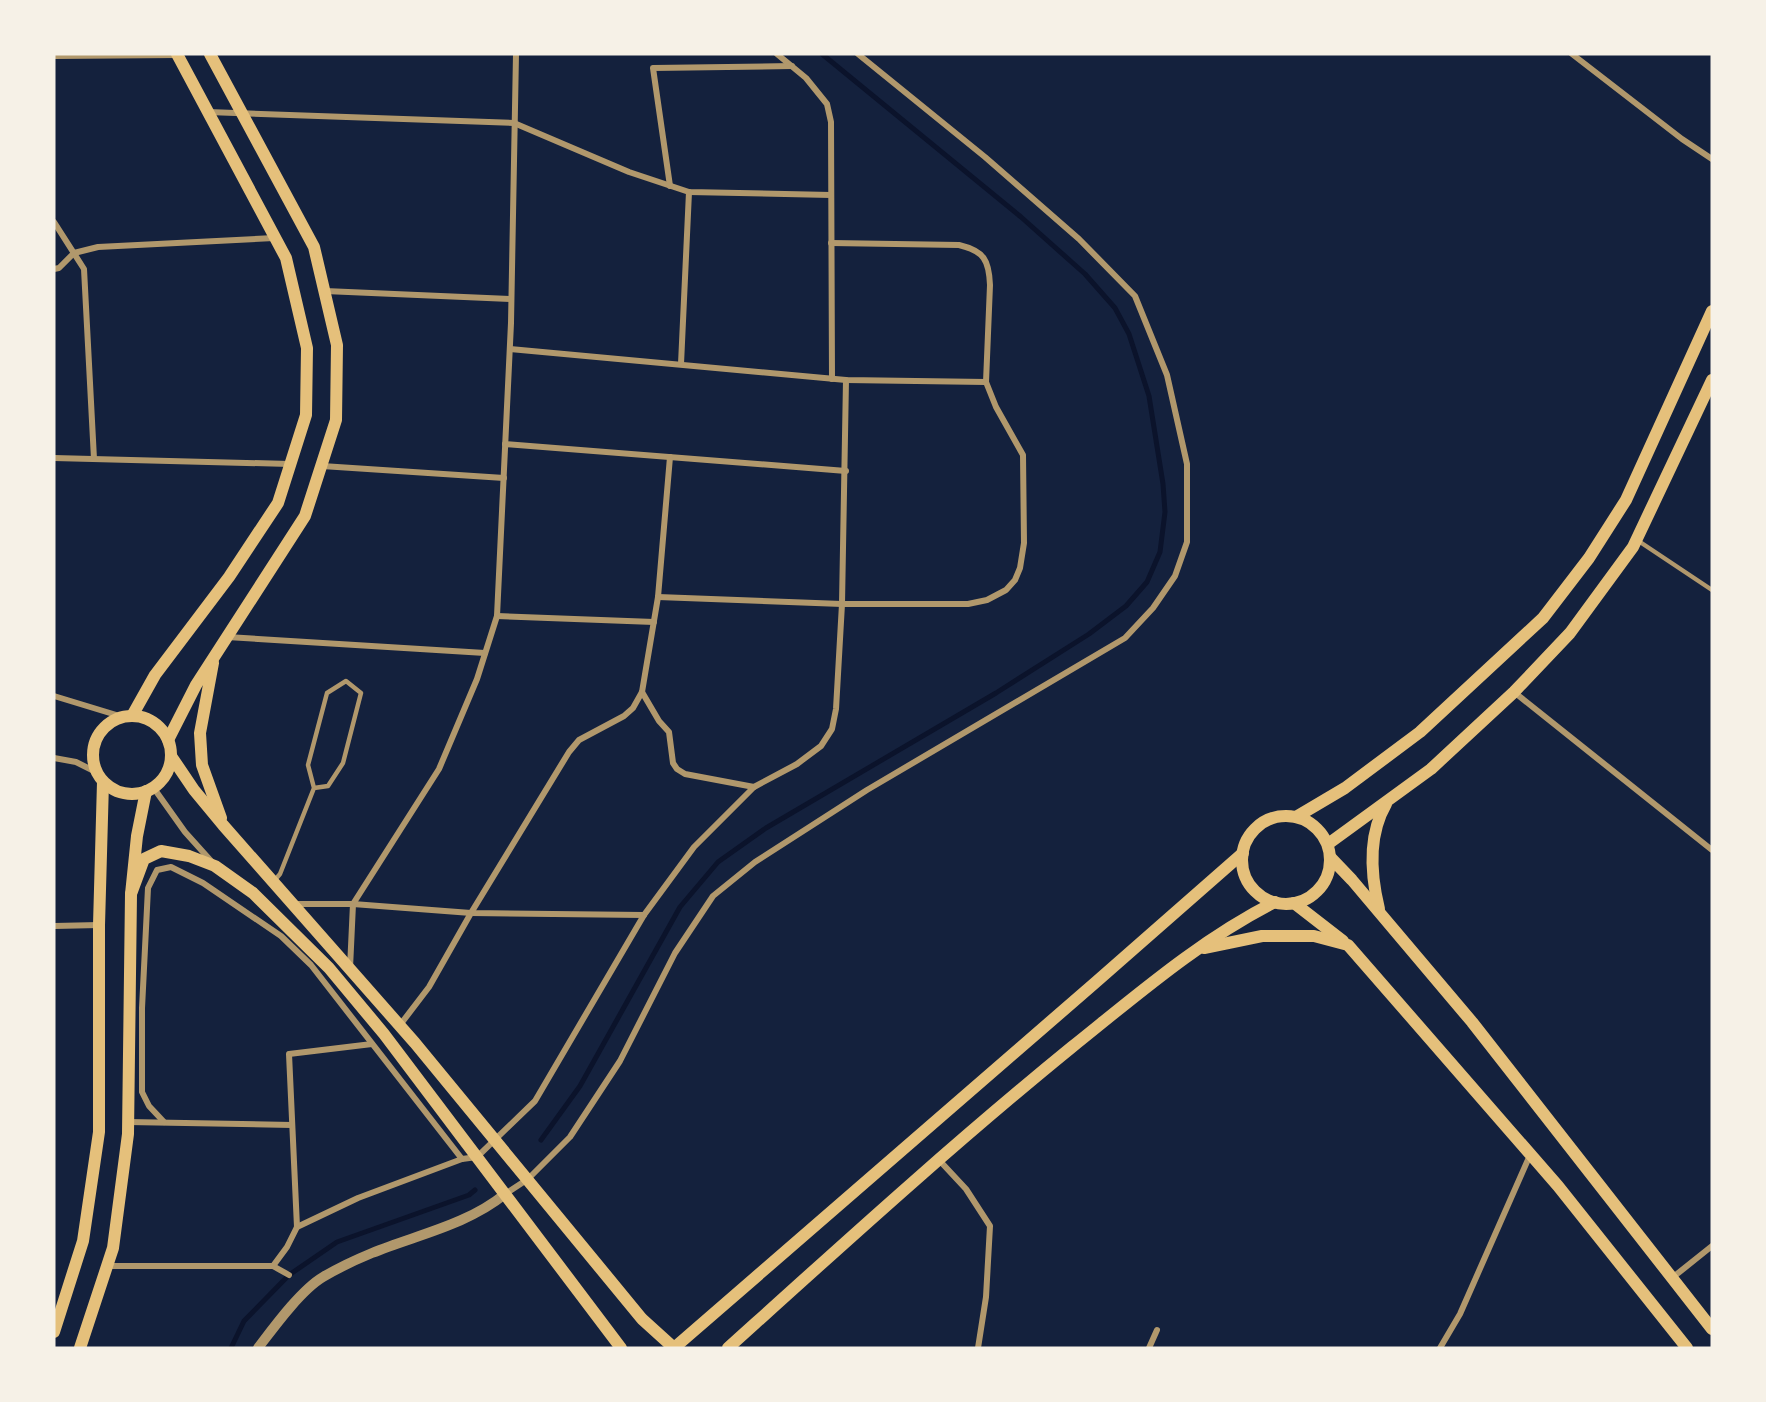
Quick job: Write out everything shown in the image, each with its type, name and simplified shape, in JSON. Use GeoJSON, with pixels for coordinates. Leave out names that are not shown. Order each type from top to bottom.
{"type":"FeatureCollection","features":[{"type":"Feature","properties":{"kind":"main road"},"geometry":{"type":"LineString","coordinates":[[128,716],[155,675],[229,577],[278,503],[306,416],[308,348],[286,258],[177,54]]}},
{"type":"Feature","properties":{"kind":"main road"},"geometry":{"type":"LineString","coordinates":[[168,740],[196,685],[305,516],[336,420],[337,345],[314,247],[210,54]]}},
{"type":"Feature","properties":{"kind":"main road"},"geometry":{"type":"LineString","coordinates":[[1296,817],[1345,788],[1420,732],[1544,618],[1589,558],[1626,500],[1712,310]]}},
{"type":"Feature","properties":{"kind":"main road"},"geometry":{"type":"LineString","coordinates":[[1712,380],[1633,547],[1570,633],[1514,692],[1431,769],[1388,800],[1329,851],[1329,870],[1325,882],[1317,892],[1294,903],[1275,902],[1263,897],[1253,889],[1246,878],[1243,866],[1243,853],[1248,839],[1256,828],[1269,820],[1282,816],[1296,817],[1315,827],[1329,851],[1472,1022],[1712,1329]]}},
{"type":"Feature","properties":{"kind":"main road"},"geometry":{"type":"LineString","coordinates":[[214,656],[200,733],[202,765],[223,825]]}},
{"type":"Feature","properties":{"kind":"main road"},"geometry":{"type":"LineString","coordinates":[[54,1332],[83,1241],[99,1132],[99,777],[93,762],[93,749],[103,728],[113,721],[128,716],[150,721],[159,727],[168,740],[171,756],[194,790],[223,825],[295,904],[400,1026],[642,1318],[674,1348],[1243,853]]}},
{"type":"Feature","properties":{"kind":"main road"},"geometry":{"type":"LineString","coordinates":[[99,777],[114,790],[123,794],[140,794],[161,781],[166,775],[171,756]]}},
{"type":"Feature","properties":{"kind":"main road"},"geometry":{"type":"LineString","coordinates":[[80,1348],[112,1248],[129,1122],[131,894],[137,836],[150,789]]}},
{"type":"Feature","properties":{"kind":"main road"},"geometry":{"type":"LineString","coordinates":[[1380,914],[1372,883],[1375,830],[1379,816],[1388,800]]}},
{"type":"Feature","properties":{"kind":"main road"},"geometry":{"type":"LineString","coordinates":[[131,894],[144,858],[161,851],[189,856],[215,866],[253,893],[329,968],[384,1034],[621,1348]]}},
{"type":"Feature","properties":{"kind":"main road"},"geometry":{"type":"LineString","coordinates":[[728,1348],[845,1242],[1036,1077],[1163,974],[1238,921],[1275,902]]}},
{"type":"Feature","properties":{"kind":"main road"},"geometry":{"type":"LineString","coordinates":[[1294,903],[1348,945],[1558,1186],[1687,1348]]}},
{"type":"Feature","properties":{"kind":"main road"},"geometry":{"type":"LineString","coordinates":[[1197,950],[1262,936],[1314,936],[1348,945]]}},
{"type":"Feature","properties":{"kind":"street"},"geometry":{"type":"LineString","coordinates":[[54,56],[177,54]]}},
{"type":"Feature","properties":{"kind":"street"},"geometry":{"type":"LineString","coordinates":[[350,968],[353,903],[439,769],[477,680],[497,616],[510,349],[516,54]]}},
{"type":"Feature","properties":{"kind":"street"},"geometry":{"type":"LineString","coordinates":[[777,54],[806,78],[827,104],[831,122],[832,379]]}},
{"type":"Feature","properties":{"kind":"street"},"geometry":{"type":"LineString","coordinates":[[258,1348],[285,1313],[321,1279],[371,1253],[453,1223],[492,1204],[528,1179],[570,1137],[620,1061],[675,952],[713,896],[755,862],[867,790],[1125,638],[1153,608],[1175,576],[1187,542],[1187,464],[1167,375],[1135,296],[1070,231],[858,54]]}},
{"type":"Feature","properties":{"kind":"street"},"geometry":{"type":"LineString","coordinates":[[1572,54],[1682,139],[1712,159]]}},
{"type":"Feature","properties":{"kind":"street"},"geometry":{"type":"LineString","coordinates":[[670,186],[653,68],[792,66]]}},
{"type":"Feature","properties":{"kind":"street"},"geometry":{"type":"LineString","coordinates":[[208,112],[514,123],[629,172],[689,192],[831,195]]}},
{"type":"Feature","properties":{"kind":"street"},"geometry":{"type":"LineString","coordinates":[[681,364],[689,192]]}},
{"type":"Feature","properties":{"kind":"street"},"geometry":{"type":"LineString","coordinates":[[54,222],[84,269],[94,459]]}},
{"type":"Feature","properties":{"kind":"street"},"geometry":{"type":"LineString","coordinates":[[54,269],[59,268],[74,253],[98,247],[275,238]]}},
{"type":"Feature","properties":{"kind":"street"},"geometry":{"type":"LineString","coordinates":[[658,597],[842,604],[968,603],[987,600],[1006,590],[1015,580],[1020,568],[1024,543],[1023,455],[996,407],[986,382],[990,285],[989,269],[985,258],[973,248],[959,245],[831,243]]}},
{"type":"Feature","properties":{"kind":"street"},"geometry":{"type":"LineString","coordinates":[[324,291],[511,299]]}},
{"type":"Feature","properties":{"kind":"street"},"geometry":{"type":"LineString","coordinates":[[510,349],[846,380],[986,382]]}},
{"type":"Feature","properties":{"kind":"street"},"geometry":{"type":"LineString","coordinates":[[297,1227],[358,1198],[462,1159],[477,1157],[535,1101],[644,915],[694,847],[754,787],[797,764],[821,747],[832,729],[836,709],[842,604],[846,380]]}},
{"type":"Feature","properties":{"kind":"street"},"geometry":{"type":"LineString","coordinates":[[505,444],[846,471]]}},
{"type":"Feature","properties":{"kind":"street"},"geometry":{"type":"LineString","coordinates":[[400,1026],[429,987],[569,752],[579,740],[624,716],[633,708],[642,692],[658,597],[670,457]]}},
{"type":"Feature","properties":{"kind":"street"},"geometry":{"type":"LineString","coordinates":[[54,459],[253,465],[291,464]]}},
{"type":"Feature","properties":{"kind":"street"},"geometry":{"type":"LineString","coordinates":[[321,466],[504,478]]}},
{"type":"Feature","properties":{"kind":"street"},"geometry":{"type":"LineString","coordinates":[[497,616],[654,622]]}},
{"type":"Feature","properties":{"kind":"street"},"geometry":{"type":"LineString","coordinates":[[226,637],[485,653]]}},
{"type":"Feature","properties":{"kind":"street"},"geometry":{"type":"LineString","coordinates":[[642,692],[658,721],[669,732],[673,763],[677,769],[685,774],[754,787]]}},
{"type":"Feature","properties":{"kind":"street"},"geometry":{"type":"LineString","coordinates":[[1514,692],[1712,850]]}},
{"type":"Feature","properties":{"kind":"street"},"geometry":{"type":"LineString","coordinates":[[54,696],[128,716]]}},
{"type":"Feature","properties":{"kind":"street"},"geometry":{"type":"LineString","coordinates":[[54,759],[76,762],[99,777]]}},
{"type":"Feature","properties":{"kind":"street"},"geometry":{"type":"LineString","coordinates":[[150,789],[215,866]]}},
{"type":"Feature","properties":{"kind":"street"},"geometry":{"type":"LineString","coordinates":[[164,1122],[149,1106],[142,1092],[142,1008],[147,888],[157,870],[171,867],[203,883],[281,936],[311,965],[462,1159]]}},
{"type":"Feature","properties":{"kind":"street"},"geometry":{"type":"LineString","coordinates":[[295,904],[353,903],[471,913],[644,915]]}},
{"type":"Feature","properties":{"kind":"street"},"geometry":{"type":"LineString","coordinates":[[54,926],[99,925]]}},
{"type":"Feature","properties":{"kind":"street"},"geometry":{"type":"LineString","coordinates":[[273,1266],[287,1247],[297,1227],[289,1054],[372,1044]]}},
{"type":"Feature","properties":{"kind":"street"},"geometry":{"type":"LineString","coordinates":[[129,1122],[292,1125]]}},
{"type":"Feature","properties":{"kind":"street"},"geometry":{"type":"LineString","coordinates":[[1440,1348],[1460,1314],[1530,1155]]}},
{"type":"Feature","properties":{"kind":"street"},"geometry":{"type":"LineString","coordinates":[[939,1160],[966,1189],[990,1226],[986,1297],[978,1348]]}},
{"type":"Feature","properties":{"kind":"street"},"geometry":{"type":"LineString","coordinates":[[1672,1278],[1712,1246]]}},
{"type":"Feature","properties":{"kind":"street"},"geometry":{"type":"LineString","coordinates":[[107,1266],[273,1266],[289,1275]]}},
{"type":"Feature","properties":{"kind":"street"},"geometry":{"type":"LineString","coordinates":[[1149,1348],[1157,1330]]}},
{"type":"Feature","properties":{"kind":"lane"},"geometry":{"type":"LineString","coordinates":[[1636,539],[1712,590]]}},
{"type":"Feature","properties":{"kind":"lane"},"geometry":{"type":"LineString","coordinates":[[274,881],[280,874],[314,788],[308,765],[327,693],[346,681],[362,693],[343,763],[328,786],[314,788]]}},
{"type":"Feature","properties":{"kind":"waterway"},"geometry":{"type":"LineString","coordinates":[[541,1140],[580,1086],[680,907],[718,862],[766,828],[996,693],[1089,634],[1126,606],[1147,582],[1160,552],[1165,512],[1163,484],[1149,396],[1129,334],[1115,308],[1085,274],[1021,217],[822,54]]}},
{"type":"Feature","properties":{"kind":"waterway"},"geometry":{"type":"LineString","coordinates":[[231,1348],[244,1321],[289,1275],[337,1242],[469,1195],[475,1190]]}}]}
